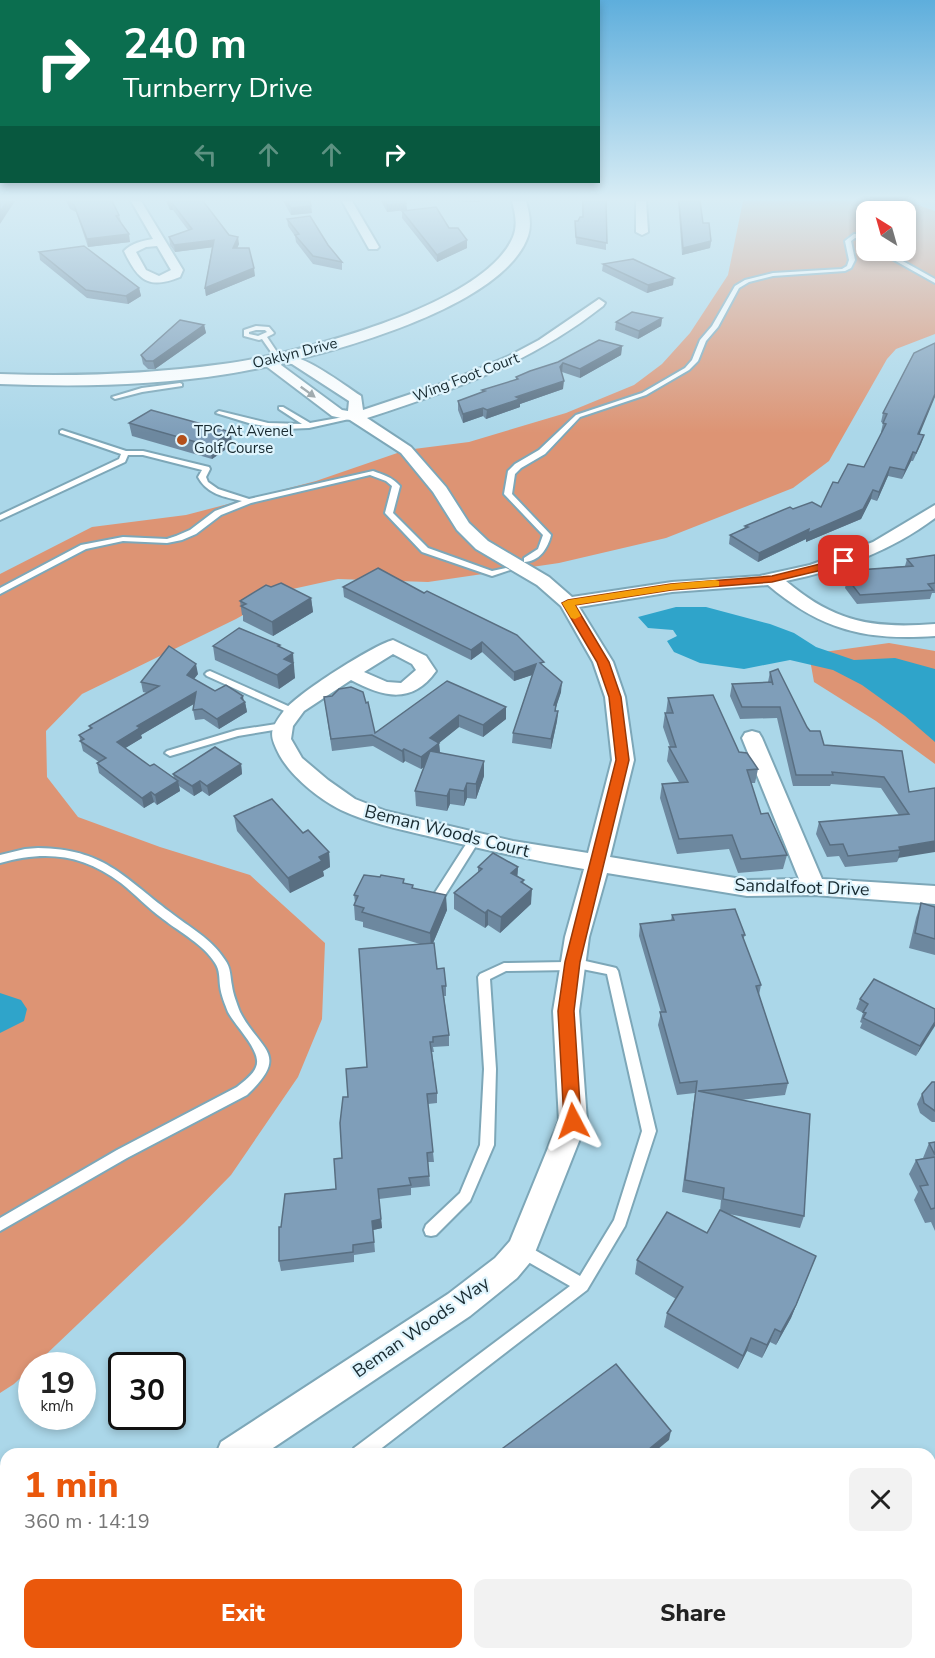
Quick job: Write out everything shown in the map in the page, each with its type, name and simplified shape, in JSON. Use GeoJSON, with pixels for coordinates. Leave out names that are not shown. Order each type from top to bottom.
{"type":"FeatureCollection","features":[{"type":"Feature","properties":{"kind":"street","name":"Oaklyn Drive"},"geometry":{"type":"LineString","coordinates":[[0,379],[141,383],[278,358],[367,334],[421,315],[464,292],[482,278]]}},
{"type":"Feature","properties":{"kind":"street","name":"Wing Foot Court"},"geometry":{"type":"LineString","coordinates":[[355,417],[452,386],[510,362],[576,323],[598,303]]}},
{"type":"Feature","properties":{"kind":"street","name":"Beman Woods Way"},"geometry":{"type":"LineString","coordinates":[[242,1448],[459,1305],[506,1268],[521,1250],[573,1121],[566,1011],[572,964],[623,760],[615,697],[603,662],[568,603],[543,581],[482,545],[463,526],[440,490],[406,450],[355,417],[337,413],[273,366],[278,358]]}},
{"type":"Feature","properties":{"kind":"street"},"geometry":{"type":"LineString","coordinates":[[278,358],[296,361],[356,399],[355,417]]}},
{"type":"Feature","properties":{"kind":"street"},"geometry":{"type":"LineString","coordinates":[[568,603],[671,587],[772,579],[844,561],[869,551],[915,526],[935,510]]}},
{"type":"Feature","properties":{"kind":"street"},"geometry":{"type":"LineString","coordinates":[[772,579],[797,602],[826,619],[843,625],[882,632],[935,630]]}},
{"type":"Feature","properties":{"kind":"street"},"geometry":{"type":"LineString","coordinates":[[288,719],[297,707],[350,672]]}},
{"type":"Feature","properties":{"kind":"street","name":"Beman Woods Court"},"geometry":{"type":"LineString","coordinates":[[288,719],[281,739],[294,762],[320,785],[347,804],[380,817],[474,841],[597,865]]}},
{"type":"Feature","properties":{"kind":"street"},"geometry":{"type":"LineString","coordinates":[[752,738],[814,887]]}},
{"type":"Feature","properties":{"kind":"street","name":"Sandalfoot Drive"},"geometry":{"type":"LineString","coordinates":[[597,865],[747,888],[814,887],[935,895]]}},
{"type":"Feature","properties":{"kind":"lane"},"geometry":{"type":"LineString","coordinates":[[526,560],[539,554],[546,545],[547,535],[508,494],[511,473],[518,466],[542,452],[578,416],[644,394],[687,369],[695,362],[703,340],[715,327],[737,287],[742,282],[755,278]]}},
{"type":"Feature","properties":{"kind":"lane"},"geometry":{"type":"LineString","coordinates":[[264,337],[278,358]]}},
{"type":"Feature","properties":{"kind":"lane"},"geometry":{"type":"LineString","coordinates":[[115,397],[141,383],[180,385]]}},
{"type":"Feature","properties":{"kind":"lane"},"geometry":{"type":"LineString","coordinates":[[281,408],[309,426]]}},
{"type":"Feature","properties":{"kind":"lane"},"geometry":{"type":"LineString","coordinates":[[219,413],[261,424],[285,427],[309,426],[355,417]]}},
{"type":"Feature","properties":{"kind":"lane"},"geometry":{"type":"LineString","coordinates":[[62,432],[125,453],[143,453],[206,469],[202,477],[204,484],[210,489],[249,501]]}},
{"type":"Feature","properties":{"kind":"lane"},"geometry":{"type":"LineString","coordinates":[[0,518],[122,460],[125,453]]}},
{"type":"Feature","properties":{"kind":"lane"},"geometry":{"type":"LineString","coordinates":[[0,591],[84,547],[123,538],[167,541],[179,538],[193,532],[218,513],[249,501],[359,474],[380,474],[390,479],[396,486],[389,513],[425,550],[492,574],[506,570]]}},
{"type":"Feature","properties":{"kind":"lane"},"geometry":{"type":"LineString","coordinates":[[210,674],[288,719]]}},
{"type":"Feature","properties":{"kind":"lane"},"geometry":{"type":"LineString","coordinates":[[170,753],[288,719]]}},
{"type":"Feature","properties":{"kind":"lane"},"geometry":{"type":"LineString","coordinates":[[440,894],[474,841]]}},
{"type":"Feature","properties":{"kind":"lane"},"geometry":{"type":"LineString","coordinates":[[0,859],[12,854],[36,850],[75,857],[102,866],[191,933],[221,962],[226,973],[226,990],[236,1014],[264,1053],[264,1067],[258,1079],[242,1091],[122,1154],[0,1226]]}},
{"type":"Feature","properties":{"kind":"lane"},"geometry":{"type":"LineString","coordinates":[[368,1448],[582,1285],[620,1222],[649,1131],[612,971],[572,964],[504,967],[484,976],[490,1069],[487,1146],[465,1197],[431,1230]]}},
{"type":"Feature","properties":{"kind":"lane"},"geometry":{"type":"LineString","coordinates":[[521,1250],[582,1285]]}},
{"type":"Feature","properties":{"kind":"shaded area"},"geometry":{"type":"Polygon","coordinates":[[[726,278],[935,278],[935,334],[896,349],[887,359],[829,461],[793,488],[666,538],[559,563],[428,582],[338,579],[288,590],[236,619],[82,694],[46,731],[47,777],[78,817],[160,847],[250,875],[325,943],[322,1019],[298,1077],[231,1175],[49,1352],[18,1352],[18,1380],[0,1393],[0,574],[92,527],[186,515],[316,481],[406,450],[469,442],[566,413],[634,385],[662,364],[690,333],[726,278]]]}},
{"type":"Feature","properties":{"kind":"shaded area"},"geometry":{"type":"Polygon","coordinates":[[[889,643],[935,651],[935,764],[876,721],[814,682],[809,654],[889,643]]]}},
{"type":"Feature","properties":{"kind":"water"},"geometry":{"type":"Polygon","coordinates":[[[676,607],[706,607],[770,624],[794,633],[816,647],[854,660],[895,658],[935,669],[935,742],[905,716],[862,685],[833,670],[790,660],[744,669],[700,663],[674,652],[667,641],[677,636],[673,630],[648,628],[638,617],[676,607]]]}},
{"type":"Feature","properties":{"kind":"water"},"geometry":{"type":"Polygon","coordinates":[[[0,993],[21,1000],[27,1009],[24,1021],[0,1033],[0,993]]]}},
{"type":"Feature","properties":{"kind":"building"},"geometry":{"type":"Polygon","coordinates":[[[72,278],[126,278],[139,288],[126,296],[86,290],[72,278]]]}},
{"type":"Feature","properties":{"kind":"building"},"geometry":{"type":"Polygon","coordinates":[[[207,278],[229,278],[205,288],[207,278]]]}},
{"type":"Feature","properties":{"kind":"building"},"geometry":{"type":"Polygon","coordinates":[[[634,278],[673,278],[648,285],[634,278]]]}},
{"type":"Feature","properties":{"kind":"building"},"geometry":{"type":"Polygon","coordinates":[[[632,312],[662,318],[639,331],[616,322],[632,312]]]}},
{"type":"Feature","properties":{"kind":"building"},"geometry":{"type":"Polygon","coordinates":[[[180,320],[204,325],[153,361],[146,361],[141,355],[180,320]]]}},
{"type":"Feature","properties":{"kind":"building"},"geometry":{"type":"Polygon","coordinates":[[[599,340],[622,346],[580,369],[563,363],[560,367],[564,381],[516,397],[520,399],[487,410],[483,408],[463,414],[458,401],[558,362],[599,340]]]}},
{"type":"Feature","properties":{"kind":"building"},"geometry":{"type":"Polygon","coordinates":[[[935,343],[935,394],[918,434],[924,435],[905,470],[890,467],[879,492],[873,490],[863,509],[808,533],[809,529],[759,553],[730,535],[748,527],[745,526],[790,507],[793,509],[812,502],[821,507],[833,482],[838,483],[848,464],[864,467],[886,424],[883,423],[887,414],[883,413],[914,353],[935,343]]]}},
{"type":"Feature","properties":{"kind":"building"},"geometry":{"type":"Polygon","coordinates":[[[151,410],[231,432],[210,446],[129,423],[151,410]]]}},
{"type":"Feature","properties":{"kind":"building"},"geometry":{"type":"Polygon","coordinates":[[[935,555],[935,583],[928,584],[933,590],[860,595],[847,578],[851,578],[845,571],[913,566],[907,559],[935,555]]]}},
{"type":"Feature","properties":{"kind":"building"},"geometry":{"type":"Polygon","coordinates":[[[378,568],[424,593],[427,591],[517,635],[544,662],[540,663],[562,682],[554,705],[556,705],[555,711],[558,711],[551,739],[513,733],[536,664],[514,672],[482,642],[471,650],[343,587],[378,568]]]}},
{"type":"Feature","properties":{"kind":"building"},"geometry":{"type":"Polygon","coordinates":[[[281,583],[311,598],[272,622],[241,606],[246,604],[240,601],[266,585],[271,587],[281,583]]]}},
{"type":"Feature","properties":{"kind":"building"},"geometry":{"type":"Polygon","coordinates":[[[239,628],[293,653],[284,659],[293,663],[277,675],[213,646],[239,628]]]}},
{"type":"Feature","properties":{"kind":"building"},"geometry":{"type":"Polygon","coordinates":[[[169,646],[196,664],[187,675],[215,691],[226,685],[243,696],[241,698],[245,702],[217,719],[202,709],[193,710],[196,692],[137,726],[140,728],[117,742],[150,766],[154,764],[178,781],[155,795],[151,792],[142,798],[97,763],[106,758],[80,741],[84,739],[79,735],[92,728],[89,726],[159,686],[141,682],[169,646]]]}},
{"type":"Feature","properties":{"kind":"building"},"geometry":{"type":"Polygon","coordinates":[[[778,669],[807,727],[810,731],[820,731],[824,745],[902,751],[909,792],[935,788],[935,841],[899,847],[900,850],[848,856],[843,844],[830,845],[819,822],[909,814],[884,777],[832,772],[833,775],[796,775],[780,707],[742,707],[732,684],[772,682],[773,685],[770,672],[778,669]]]}},
{"type":"Feature","properties":{"kind":"building"},"geometry":{"type":"Polygon","coordinates":[[[447,681],[506,707],[483,725],[459,715],[430,738],[439,743],[421,757],[404,749],[402,751],[372,735],[331,739],[324,697],[332,696],[339,689],[351,687],[363,692],[366,703],[368,702],[375,733],[447,681]]]}},
{"type":"Feature","properties":{"kind":"building"},"geometry":{"type":"Polygon","coordinates":[[[713,695],[739,752],[747,753],[758,769],[747,770],[761,814],[768,813],[787,855],[741,859],[732,835],[679,839],[662,784],[688,782],[669,747],[676,747],[665,713],[673,713],[668,698],[713,695]]]}},
{"type":"Feature","properties":{"kind":"building"},"geometry":{"type":"Polygon","coordinates":[[[215,747],[241,764],[207,786],[200,781],[192,786],[173,774],[215,747]]]}},
{"type":"Feature","properties":{"kind":"building"},"geometry":{"type":"Polygon","coordinates":[[[430,751],[484,761],[476,784],[467,783],[464,791],[450,789],[447,796],[415,791],[430,751]]]}},
{"type":"Feature","properties":{"kind":"building"},"geometry":{"type":"Polygon","coordinates":[[[272,799],[303,833],[308,830],[329,852],[319,857],[322,861],[288,878],[234,816],[272,799]]]}},
{"type":"Feature","properties":{"kind":"building"},"geometry":{"type":"Polygon","coordinates":[[[493,853],[518,867],[511,873],[524,880],[521,882],[532,889],[501,917],[488,910],[485,913],[454,893],[482,869],[478,867],[493,853]]]}},
{"type":"Feature","properties":{"kind":"building"},"geometry":{"type":"Polygon","coordinates":[[[364,875],[404,879],[403,883],[413,885],[412,888],[446,895],[430,933],[362,912],[364,908],[354,905],[358,896],[354,895],[364,875]]]}},
{"type":"Feature","properties":{"kind":"building"},"geometry":{"type":"Polygon","coordinates":[[[921,903],[935,907],[935,939],[915,933],[921,903]]]}},
{"type":"Feature","properties":{"kind":"building"},"geometry":{"type":"Polygon","coordinates":[[[735,909],[761,985],[756,986],[788,1083],[698,1091],[810,1114],[804,1216],[723,1199],[724,1188],[685,1180],[697,1081],[680,1083],[660,1012],[666,1012],[640,924],[674,920],[672,915],[735,909]]]}},
{"type":"Feature","properties":{"kind":"building"},"geometry":{"type":"Polygon","coordinates":[[[434,943],[437,969],[444,968],[446,986],[442,986],[449,1035],[433,1037],[433,1042],[430,1042],[437,1093],[427,1094],[433,1152],[427,1153],[429,1176],[409,1178],[411,1185],[378,1189],[381,1219],[372,1221],[374,1242],[353,1245],[353,1252],[279,1261],[279,1227],[281,1227],[285,1194],[336,1189],[334,1159],[342,1158],[340,1123],[343,1097],[348,1097],[346,1069],[367,1067],[359,949],[434,943]]]}},
{"type":"Feature","properties":{"kind":"building"},"geometry":{"type":"Polygon","coordinates":[[[874,979],[935,1009],[935,1022],[920,1046],[863,1018],[866,1013],[863,1012],[868,1004],[860,999],[874,979]]]}},
{"type":"Feature","properties":{"kind":"building"},"geometry":{"type":"Polygon","coordinates":[[[932,1082],[935,1082],[935,1111],[924,1103],[922,1094],[932,1082]]]}},
{"type":"Feature","properties":{"kind":"building"},"geometry":{"type":"Polygon","coordinates":[[[935,1142],[935,1155],[929,1143],[935,1142]]]}},
{"type":"Feature","properties":{"kind":"building"},"geometry":{"type":"Polygon","coordinates":[[[935,1157],[935,1208],[931,1209],[920,1186],[928,1185],[916,1160],[935,1157]]]}},
{"type":"Feature","properties":{"kind":"building"},"geometry":{"type":"Polygon","coordinates":[[[720,1210],[816,1256],[796,1305],[781,1332],[775,1329],[767,1345],[751,1338],[743,1356],[667,1313],[683,1287],[637,1260],[667,1212],[707,1233],[720,1210]]]}},
{"type":"Feature","properties":{"kind":"building"},"geometry":{"type":"Polygon","coordinates":[[[616,1364],[671,1431],[650,1448],[503,1448],[616,1364]]]}},
{"type":"Feature","properties":{"kind":"slow traffic"},"geometry":{"type":"LineString","coordinates":[[575,616],[568,603],[671,587],[715,583]]}},
{"type":"Feature","properties":{"kind":"place","name":"TPC At Avenel Golf Course"},"geometry":{"type":"Point","coordinates":[182,440]}},
{"type":"Feature","properties":{"kind":"route"},"geometry":{"type":"LineString","coordinates":[[573,1121],[566,1011],[572,962],[623,760],[615,697],[603,662],[568,603],[671,587],[772,579],[844,561]]}}]}
